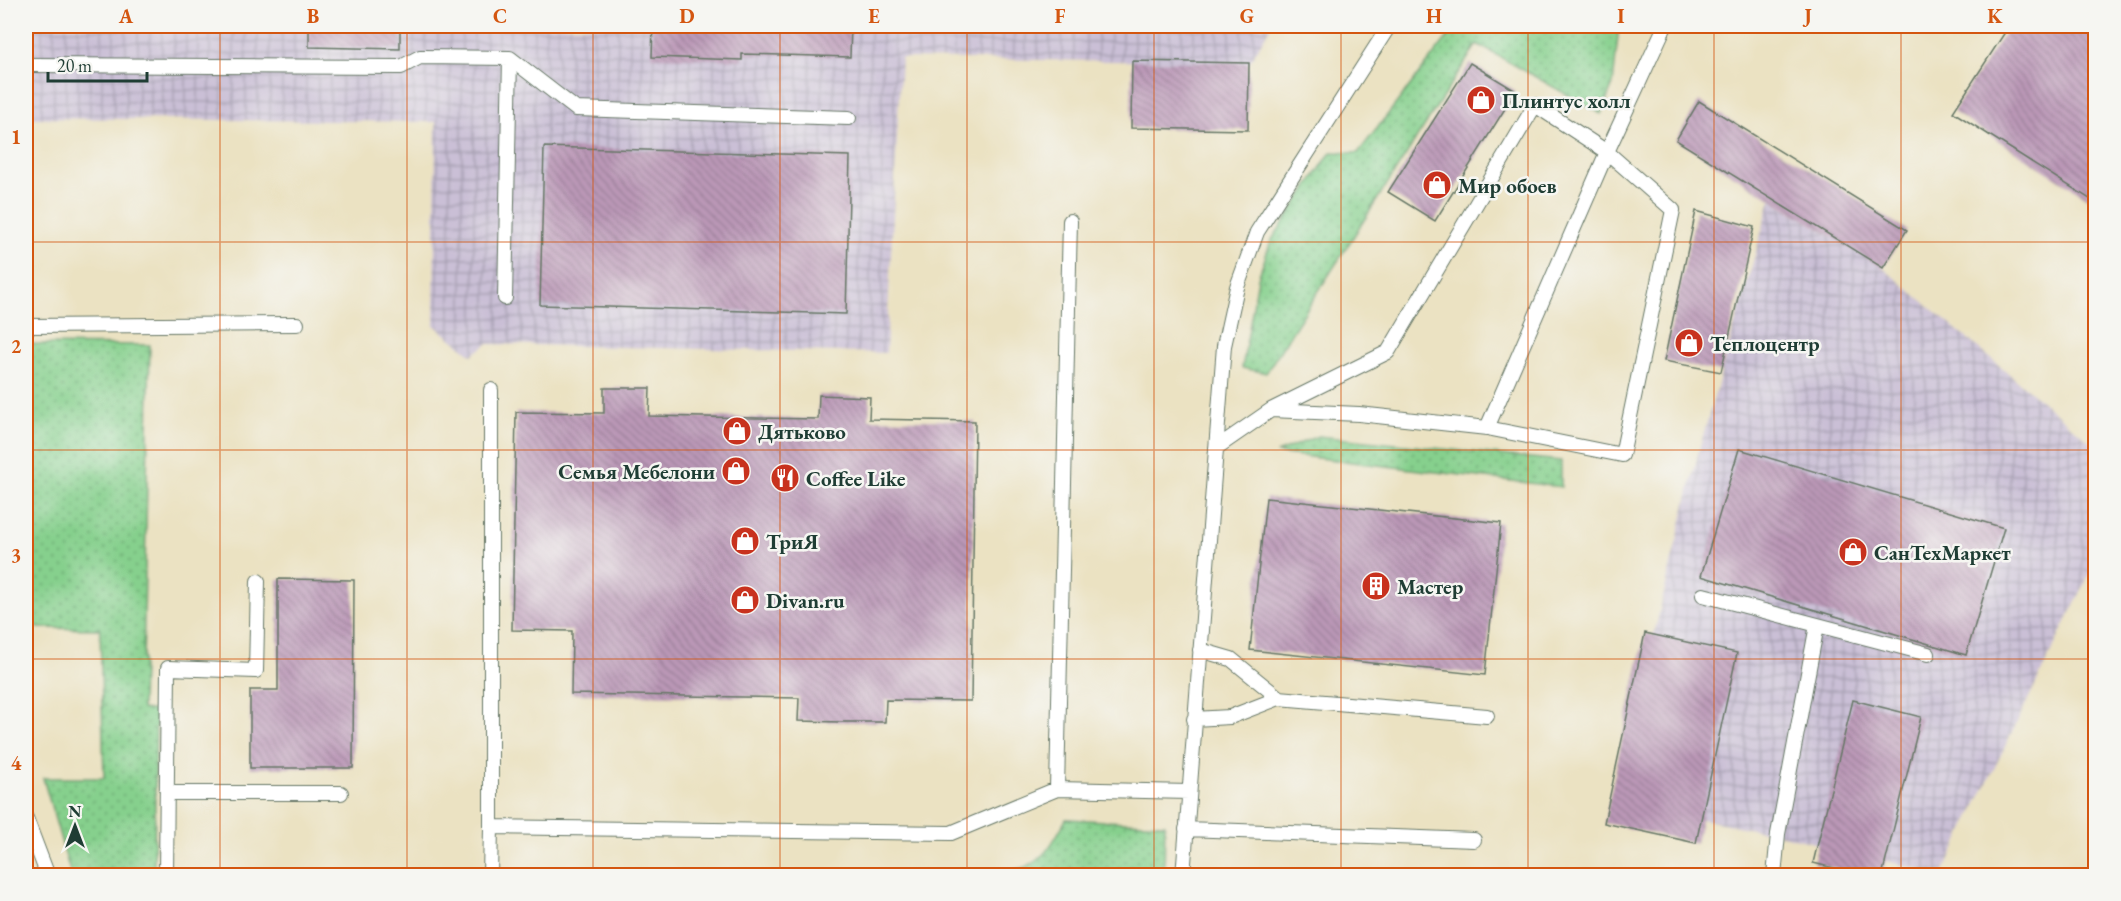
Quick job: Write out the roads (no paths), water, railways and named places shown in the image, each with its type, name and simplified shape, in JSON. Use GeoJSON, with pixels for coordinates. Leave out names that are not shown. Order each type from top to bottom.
{"type":"FeatureCollection","features":[{"type":"Feature","properties":{"kind":"lane"},"geometry":{"type":"LineString","coordinates":[[1183,876],[1224,346],[1237,287],[1257,232],[1389,26]]}},
{"type":"Feature","properties":{"kind":"lane"},"geometry":{"type":"LineString","coordinates":[[1487,428],[1606,152],[1665,26]]}},
{"type":"Feature","properties":{"kind":"lane"},"geometry":{"type":"LineString","coordinates":[[26,65],[401,67],[420,57],[510,58],[576,109],[849,118]]}},
{"type":"Feature","properties":{"kind":"lane"},"geometry":{"type":"LineString","coordinates":[[505,298],[510,58]]}},
{"type":"Feature","properties":{"kind":"lane"},"geometry":{"type":"LineString","coordinates":[[1216,448],[1271,410],[1388,352],[1535,105],[1606,152],[1673,210],[1622,455],[1487,428],[1359,414],[1271,410]]}},
{"type":"Feature","properties":{"kind":"lane"},"geometry":{"type":"LineString","coordinates":[[1056,789],[1070,221]]}},
{"type":"Feature","properties":{"kind":"lane"},"geometry":{"type":"LineString","coordinates":[[26,326],[297,324]]}},
{"type":"Feature","properties":{"kind":"lane"},"geometry":{"type":"LineString","coordinates":[[490,876],[491,390]]}},
{"type":"Feature","properties":{"kind":"lane"},"geometry":{"type":"LineString","coordinates":[[166,876],[168,668],[256,671],[258,581]]}},
{"type":"Feature","properties":{"kind":"lane"},"geometry":{"type":"LineString","coordinates":[[1703,595],[1929,654]]}},
{"type":"Feature","properties":{"kind":"lane"},"geometry":{"type":"LineString","coordinates":[[1774,876],[1778,834],[1817,625]]}},
{"type":"Feature","properties":{"kind":"lane"},"geometry":{"type":"LineString","coordinates":[[1200,650],[1231,659],[1279,698]]}},
{"type":"Feature","properties":{"kind":"lane"},"geometry":{"type":"LineString","coordinates":[[1194,719],[1230,717],[1279,698],[1487,716]]}},
{"type":"Feature","properties":{"kind":"lane"},"geometry":{"type":"LineString","coordinates":[[491,827],[951,833],[1056,789],[1189,792]]}},
{"type":"Feature","properties":{"kind":"lane"},"geometry":{"type":"LineString","coordinates":[[168,793],[341,793]]}},
{"type":"Feature","properties":{"kind":"lane"},"geometry":{"type":"LineString","coordinates":[[26,818],[48,876]]}},
{"type":"Feature","properties":{"kind":"lane"},"geometry":{"type":"LineString","coordinates":[[1186,829],[1474,840]]}},
{"type":"Feature","properties":{"kind":"place","name":"Плинтус холл"},"geometry":{"type":"Point","coordinates":[1481,100]}},
{"type":"Feature","properties":{"kind":"place","name":"Мир обоев"},"geometry":{"type":"Point","coordinates":[1437,185]}},
{"type":"Feature","properties":{"kind":"place","name":"Теплоцентр"},"geometry":{"type":"Point","coordinates":[1689,343]}},
{"type":"Feature","properties":{"kind":"place","name":"Дятьково"},"geometry":{"type":"Point","coordinates":[737,431]}},
{"type":"Feature","properties":{"kind":"place","name":"Семья Мебелони"},"geometry":{"type":"Point","coordinates":[736,471]}},
{"type":"Feature","properties":{"kind":"place","name":"Coffee Like"},"geometry":{"type":"Point","coordinates":[785,478]}},
{"type":"Feature","properties":{"kind":"place","name":"ТриЯ"},"geometry":{"type":"Point","coordinates":[745,541]}},
{"type":"Feature","properties":{"kind":"place","name":"СанТехМаркет"},"geometry":{"type":"Point","coordinates":[1853,552]}},
{"type":"Feature","properties":{"kind":"place","name":"Мастер"},"geometry":{"type":"Point","coordinates":[1376,586]}},
{"type":"Feature","properties":{"kind":"place","name":"Divan.ru"},"geometry":{"type":"Point","coordinates":[745,600]}}]}
